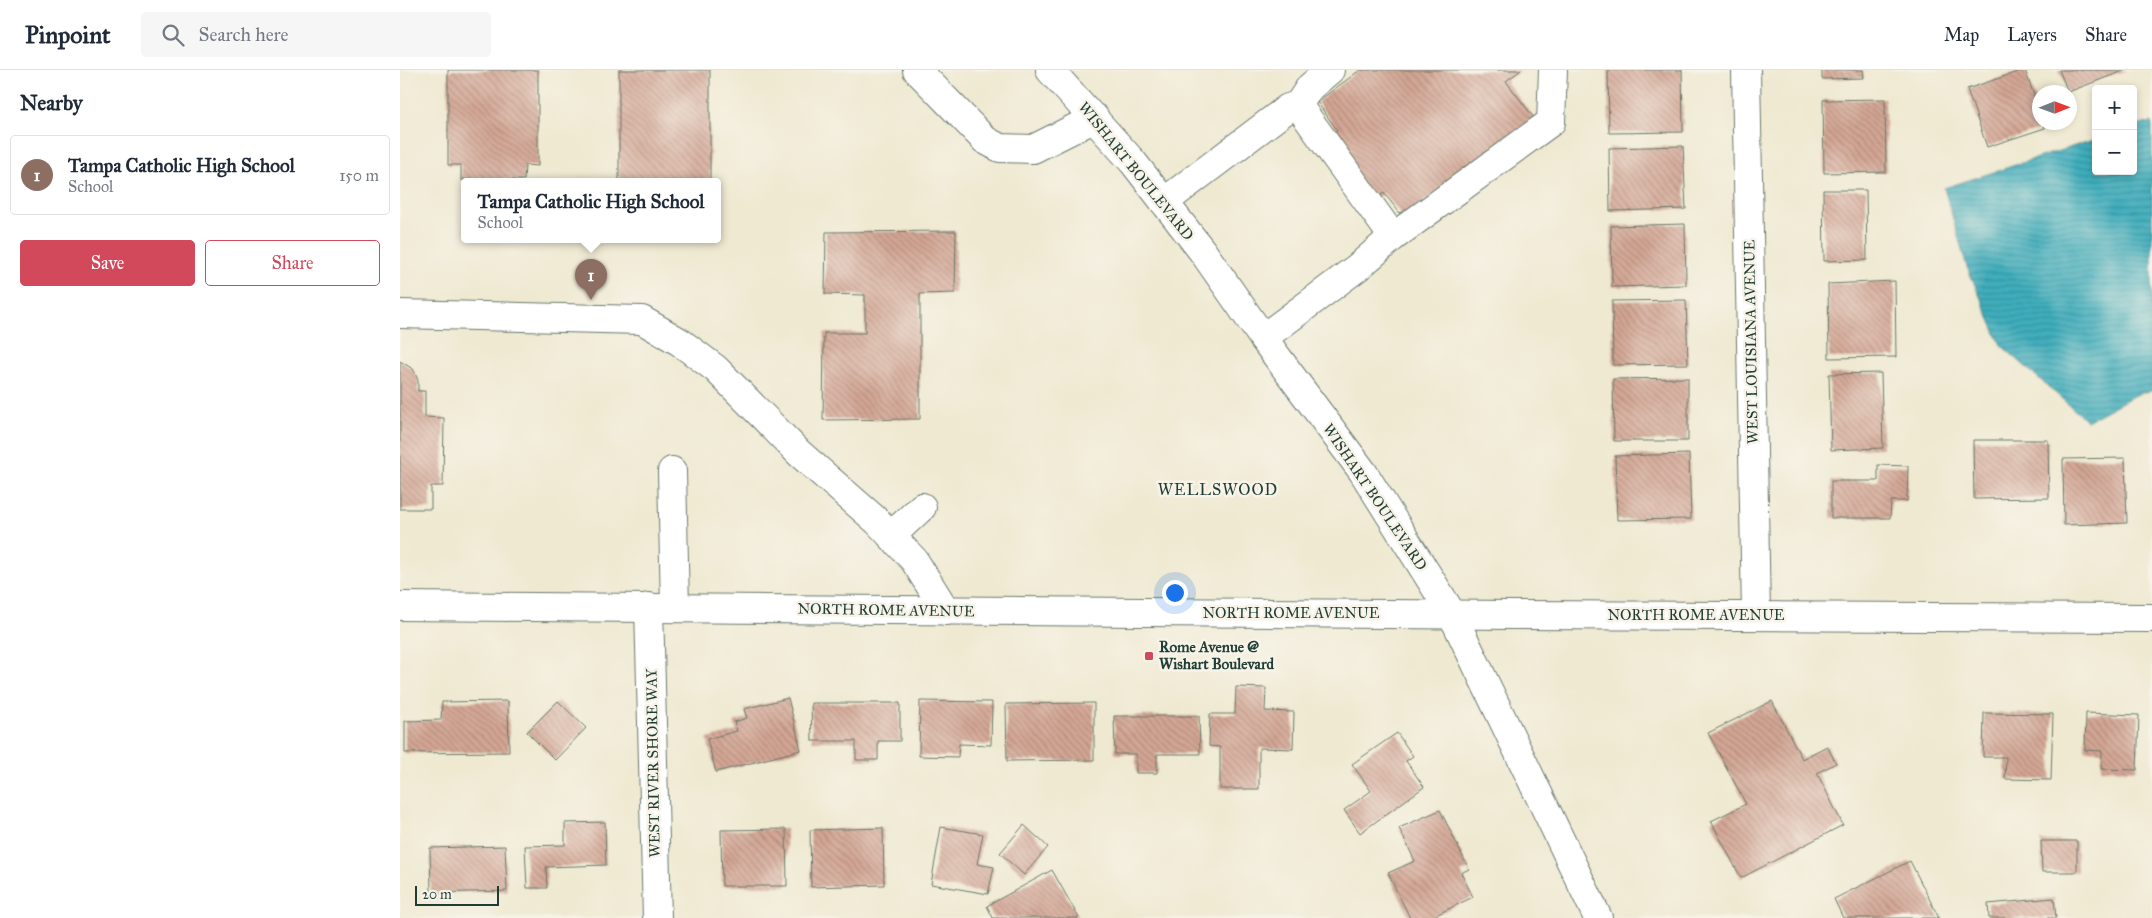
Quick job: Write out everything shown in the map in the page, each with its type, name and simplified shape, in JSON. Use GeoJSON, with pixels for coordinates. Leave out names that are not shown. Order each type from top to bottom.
{"type":"FeatureCollection","features":[{"type":"Feature","properties":{"kind":"street"},"geometry":{"type":"LineString","coordinates":[[917,70],[985,140],[1000,148],[1033,149],[1095,118]]}},
{"type":"Feature","properties":{"kind":"street","name":"WISHART BOULEVARD"},"geometry":{"type":"LineString","coordinates":[[1050,70],[1095,118],[1203,252],[1263,338],[1363,472],[1452,614],[1598,918]]}},
{"type":"Feature","properties":{"kind":"street"},"geometry":{"type":"LineString","coordinates":[[1164,202],[1288,108],[1298,105],[1310,87],[1330,70]]}},
{"type":"Feature","properties":{"kind":"street"},"geometry":{"type":"LineString","coordinates":[[1263,338],[1358,267],[1393,237],[1551,122],[1553,70]]}},
{"type":"Feature","properties":{"kind":"street","name":"WEST LOUISIANA AVENUE"},"geometry":{"type":"LineString","coordinates":[[1746,70],[1756,615]]}},
{"type":"Feature","properties":{"kind":"street"},"geometry":{"type":"LineString","coordinates":[[1298,105],[1393,237]]}},
{"type":"Feature","properties":{"kind":"street"},"geometry":{"type":"LineString","coordinates":[[400,314],[642,320],[680,342],[716,369],[798,453],[865,510],[914,560],[946,611]]}},
{"type":"Feature","properties":{"kind":"street","name":"WEST RIVER SHORE WAY"},"geometry":{"type":"LineString","coordinates":[[657,918],[662,608],[672,471]]}},
{"type":"Feature","properties":{"kind":"street"},"geometry":{"type":"LineString","coordinates":[[892,536],[922,506]]}},
{"type":"Feature","properties":{"kind":"street","name":"NORTH ROME AVENUE"},"geometry":{"type":"LineString","coordinates":[[400,606],[2152,618]]}},
{"type":"Feature","properties":{"kind":"water"},"geometry":{"type":"Polygon","coordinates":[[[2152,122],[2152,390],[2135,395],[2087,421],[2001,345],[1967,267],[1944,188],[2092,140],[2092,175],[2137,175],[2137,126],[2152,122]]]}},
{"type":"Feature","properties":{"kind":"building"},"geometry":{"type":"Polygon","coordinates":[[[448,70],[538,70],[538,166],[525,165],[524,178],[461,178],[461,165],[448,165],[448,70]]]}},
{"type":"Feature","properties":{"kind":"building"},"geometry":{"type":"Polygon","coordinates":[[[619,70],[710,70],[710,178],[619,178],[619,70]]]}},
{"type":"Feature","properties":{"kind":"building"},"geometry":{"type":"Polygon","coordinates":[[[1360,70],[1521,70],[1506,81],[1534,118],[1403,217],[1384,193],[1373,201],[1326,138],[1337,130],[1317,102],[1360,70]]]}},
{"type":"Feature","properties":{"kind":"building"},"geometry":{"type":"Polygon","coordinates":[[[1608,70],[1682,70],[1683,132],[1609,133],[1608,70]]]}},
{"type":"Feature","properties":{"kind":"building"},"geometry":{"type":"Polygon","coordinates":[[[1822,70],[1863,70],[1864,78],[1822,79],[1822,70]]]}},
{"type":"Feature","properties":{"kind":"building"},"geometry":{"type":"Polygon","coordinates":[[[2025,70],[2032,90],[2032,130],[2039,130],[1987,147],[1967,89],[2025,70]]]}},
{"type":"Feature","properties":{"kind":"building"},"geometry":{"type":"Polygon","coordinates":[[[2059,70],[2126,70],[2077,89],[2077,85],[2065,85],[2059,70]]]}},
{"type":"Feature","properties":{"kind":"building"},"geometry":{"type":"Polygon","coordinates":[[[1885,99],[1886,172],[1824,173],[1823,100],[1885,99]]]}},
{"type":"Feature","properties":{"kind":"building"},"geometry":{"type":"Polygon","coordinates":[[[1683,146],[1686,209],[1610,211],[1609,148],[1683,146]]]}},
{"type":"Feature","properties":{"kind":"building"},"geometry":{"type":"Polygon","coordinates":[[[1823,190],[1866,190],[1867,260],[1824,261],[1823,190]]]}},
{"type":"Feature","properties":{"kind":"building"},"geometry":{"type":"Polygon","coordinates":[[[1685,224],[1686,285],[1612,287],[1611,226],[1685,224]]]}},
{"type":"Feature","properties":{"kind":"building"},"geometry":{"type":"Polygon","coordinates":[[[956,231],[955,293],[920,294],[920,419],[823,420],[824,333],[865,333],[865,295],[825,294],[826,232],[956,231]]]}},
{"type":"Feature","properties":{"kind":"building"},"geometry":{"type":"Polygon","coordinates":[[[1895,281],[1896,357],[1829,358],[1828,284],[1895,281]]]}},
{"type":"Feature","properties":{"kind":"building"},"geometry":{"type":"Polygon","coordinates":[[[1686,300],[1688,364],[1613,365],[1612,301],[1686,300]]]}},
{"type":"Feature","properties":{"kind":"building"},"geometry":{"type":"Polygon","coordinates":[[[400,361],[413,369],[418,380],[418,391],[425,391],[425,417],[444,418],[443,486],[431,486],[431,509],[400,509],[400,361]]]}},
{"type":"Feature","properties":{"kind":"building"},"geometry":{"type":"Polygon","coordinates":[[[1881,373],[1883,448],[1831,450],[1829,374],[1881,373]]]}},
{"type":"Feature","properties":{"kind":"building"},"geometry":{"type":"Polygon","coordinates":[[[1688,378],[1688,441],[1614,441],[1613,379],[1688,378]]]}},
{"type":"Feature","properties":{"kind":"building"},"geometry":{"type":"Polygon","coordinates":[[[1973,440],[2048,440],[2049,498],[1974,499],[1973,440]]]}},
{"type":"Feature","properties":{"kind":"building"},"geometry":{"type":"Polygon","coordinates":[[[1689,454],[1691,519],[1617,520],[1615,456],[1689,454]]]}},
{"type":"Feature","properties":{"kind":"building"},"geometry":{"type":"Polygon","coordinates":[[[2125,458],[2127,523],[2064,525],[2063,459],[2125,458]]]}},
{"type":"Feature","properties":{"kind":"building"},"geometry":{"type":"Polygon","coordinates":[[[1878,465],[1908,466],[1907,501],[1891,501],[1890,518],[1831,518],[1831,481],[1878,481],[1878,465]]]}},
{"type":"Feature","properties":{"kind":"building"},"geometry":{"type":"Polygon","coordinates":[[[1236,687],[1266,688],[1265,711],[1294,712],[1293,749],[1259,748],[1259,789],[1220,789],[1220,747],[1209,746],[1210,714],[1235,714],[1236,687]]]}},
{"type":"Feature","properties":{"kind":"building"},"geometry":{"type":"Polygon","coordinates":[[[788,698],[801,750],[716,772],[707,739],[737,731],[734,722],[747,718],[744,709],[788,698]]]}},
{"type":"Feature","properties":{"kind":"building"},"geometry":{"type":"Polygon","coordinates":[[[508,701],[509,752],[405,753],[405,721],[441,720],[442,702],[508,701]]]}},
{"type":"Feature","properties":{"kind":"building"},"geometry":{"type":"Polygon","coordinates":[[[558,701],[586,728],[555,760],[527,732],[558,701]]]}},
{"type":"Feature","properties":{"kind":"building"},"geometry":{"type":"Polygon","coordinates":[[[920,701],[992,702],[991,745],[959,744],[958,757],[919,756],[920,701]]]}},
{"type":"Feature","properties":{"kind":"building"},"geometry":{"type":"Polygon","coordinates":[[[1772,701],[1802,759],[1827,746],[1836,763],[1817,773],[1843,825],[1741,878],[1711,821],[1746,804],[1708,733],[1772,701]]]}},
{"type":"Feature","properties":{"kind":"building"},"geometry":{"type":"Polygon","coordinates":[[[811,703],[900,703],[900,741],[878,741],[878,760],[856,760],[856,741],[812,741],[811,703]]]}},
{"type":"Feature","properties":{"kind":"building"},"geometry":{"type":"Polygon","coordinates":[[[1094,703],[1094,760],[1007,761],[1006,704],[1094,703]]]}},
{"type":"Feature","properties":{"kind":"building"},"geometry":{"type":"Polygon","coordinates":[[[1984,713],[2053,714],[2051,780],[2005,779],[2006,757],[1983,757],[1984,713]]]}},
{"type":"Feature","properties":{"kind":"building"},"geometry":{"type":"Polygon","coordinates":[[[2086,713],[2139,715],[2137,770],[2101,769],[2102,751],[2085,750],[2086,713]]]}},
{"type":"Feature","properties":{"kind":"building"},"geometry":{"type":"Polygon","coordinates":[[[1114,716],[1199,716],[1200,754],[1157,754],[1157,773],[1136,773],[1136,754],[1115,754],[1114,716]]]}},
{"type":"Feature","properties":{"kind":"building"},"geometry":{"type":"Polygon","coordinates":[[[1397,733],[1413,756],[1406,761],[1424,787],[1360,833],[1344,810],[1371,791],[1352,764],[1397,733]]]}},
{"type":"Feature","properties":{"kind":"building"},"geometry":{"type":"Polygon","coordinates":[[[1440,810],[1469,869],[1461,873],[1473,897],[1430,918],[1410,918],[1388,873],[1415,861],[1399,828],[1440,810]]]}},
{"type":"Feature","properties":{"kind":"building"},"geometry":{"type":"Polygon","coordinates":[[[605,822],[606,865],[546,867],[547,888],[527,888],[525,846],[565,845],[565,823],[605,822]]]}},
{"type":"Feature","properties":{"kind":"building"},"geometry":{"type":"Polygon","coordinates":[[[1024,825],[1048,847],[1024,875],[1000,853],[1024,825]]]}},
{"type":"Feature","properties":{"kind":"building"},"geometry":{"type":"Polygon","coordinates":[[[941,827],[983,834],[977,864],[994,867],[988,894],[931,884],[941,827]]]}},
{"type":"Feature","properties":{"kind":"building"},"geometry":{"type":"Polygon","coordinates":[[[883,828],[884,885],[811,887],[810,830],[883,828]]]}},
{"type":"Feature","properties":{"kind":"building"},"geometry":{"type":"Polygon","coordinates":[[[786,829],[787,886],[722,886],[721,830],[786,829]]]}},
{"type":"Feature","properties":{"kind":"building"},"geometry":{"type":"Polygon","coordinates":[[[2041,841],[2077,841],[2077,872],[2042,872],[2041,841]]]}},
{"type":"Feature","properties":{"kind":"building"},"geometry":{"type":"Polygon","coordinates":[[[505,846],[507,891],[431,893],[430,848],[505,846]]]}},
{"type":"Feature","properties":{"kind":"building"},"geometry":{"type":"Polygon","coordinates":[[[1910,861],[1939,918],[1843,918],[1834,899],[1910,861]]]}},
{"type":"Feature","properties":{"kind":"building"},"geometry":{"type":"Polygon","coordinates":[[[1052,870],[1079,918],[993,918],[987,906],[1052,870]]]}},
{"type":"Feature","properties":{"kind":"building"},"geometry":{"type":"Polygon","coordinates":[[[2054,898],[2056,918],[1989,918],[1988,904],[2054,898]]]}},
{"type":"Feature","properties":{"kind":"place","name":"Tampa Catholic High School"},"geometry":{"type":"Point","coordinates":[591,300]}},
{"type":"Feature","properties":{"kind":"place","name":"Rome Avenue @ Wishart Boulevard"},"geometry":{"type":"Point","coordinates":[1149,656]}},
{"type":"Feature","properties":{"kind":"district","name":"WELLSWOOD"},"geometry":{"type":"Point","coordinates":[1218,489]}}]}
